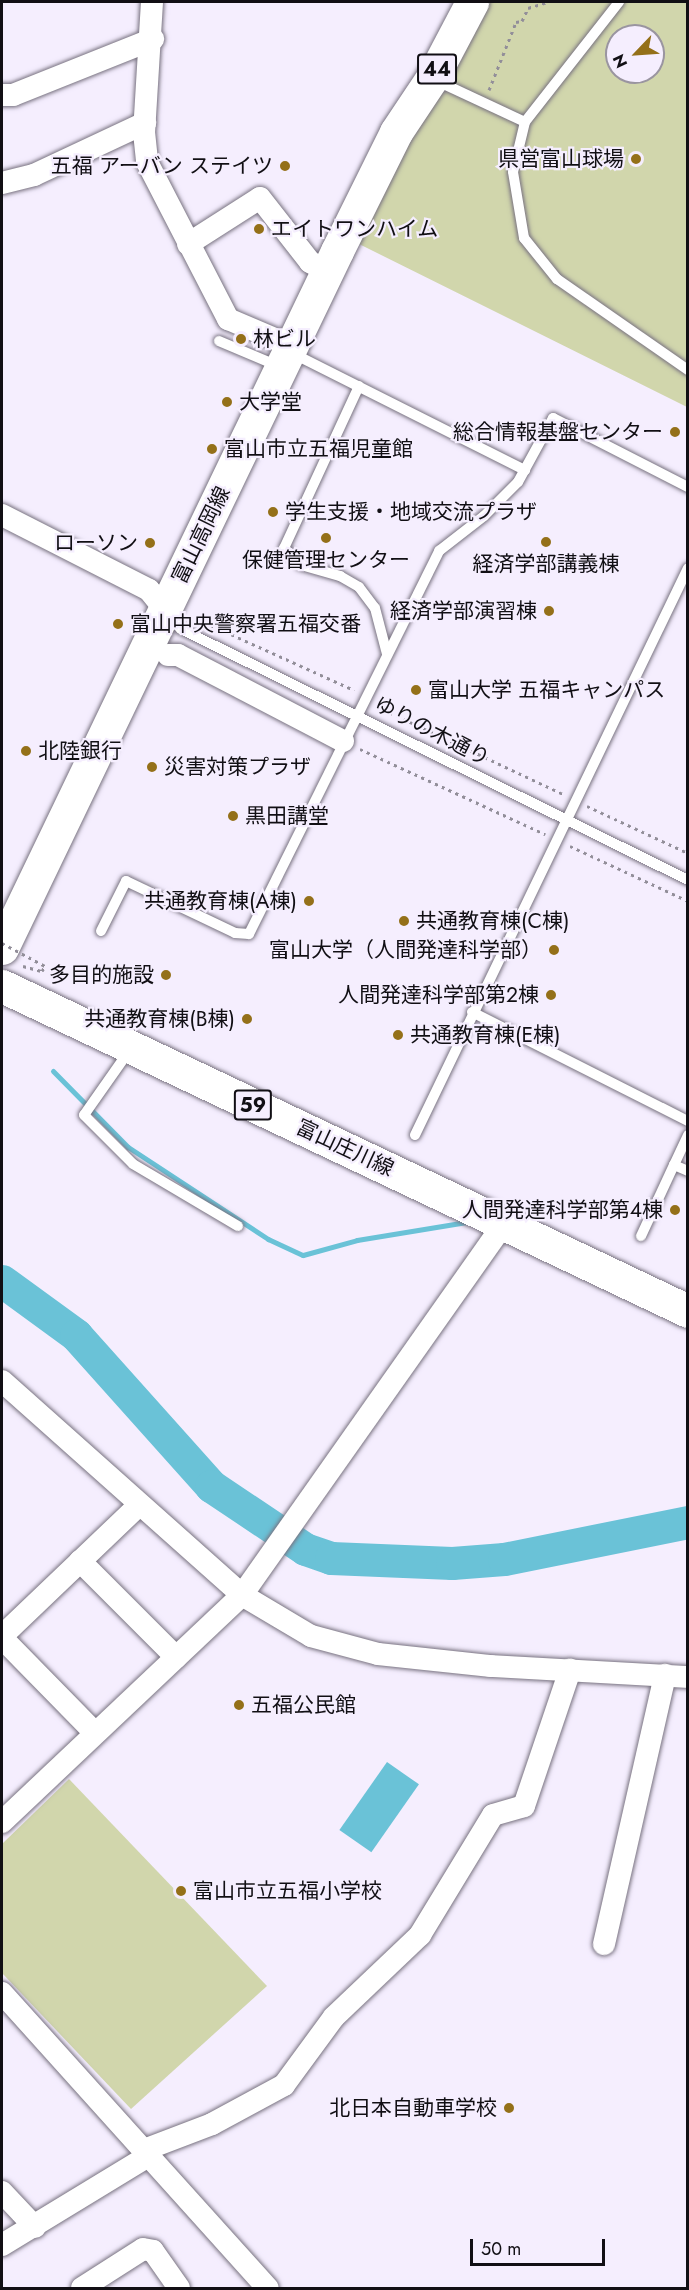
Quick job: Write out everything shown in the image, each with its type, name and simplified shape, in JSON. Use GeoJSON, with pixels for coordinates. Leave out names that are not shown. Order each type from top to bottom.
{"type":"FeatureCollection","features":[{"type":"Feature","properties":{"kind":"main road","name":"44"},"geometry":{"type":"LineString","coordinates":[[332,261],[396,132],[449,2]]}},
{"type":"Feature","properties":{"kind":"main road","name":"44"},"geometry":{"type":"LineString","coordinates":[[396,132],[432,78],[472,2]]}},
{"type":"Feature","properties":{"kind":"main road","name":"富山高岡線"},"geometry":{"type":"LineString","coordinates":[[9,967],[165,610],[332,261]]}},
{"type":"Feature","properties":{"kind":"main road","name":"富山庄川線"},"geometry":{"type":"LineString","coordinates":[[9,967],[131,1048],[505,1222],[687,1311]]}},
{"type":"Feature","properties":{"kind":"street"},"geometry":{"type":"LineString","coordinates":[[152,2],[153,39],[145,123],[147,162],[228,319],[287,355]]}},
{"type":"Feature","properties":{"kind":"street"},"geometry":{"type":"LineString","coordinates":[[2,95],[13,95],[153,39]]}},
{"type":"Feature","properties":{"kind":"street"},"geometry":{"type":"LineString","coordinates":[[2,183],[34,175],[145,123]]}},
{"type":"Feature","properties":{"kind":"street"},"geometry":{"type":"LineString","coordinates":[[188,244],[260,198],[310,261],[332,261]]}},
{"type":"Feature","properties":{"kind":"street"},"geometry":{"type":"LineString","coordinates":[[2,515],[148,590],[165,610]]}},
{"type":"Feature","properties":{"kind":"street"},"geometry":{"type":"LineString","coordinates":[[168,655],[178,655],[344,741]]}},
{"type":"Feature","properties":{"kind":"street"},"geometry":{"type":"LineString","coordinates":[[2,1822],[242,1595],[276,1552],[505,1222]]}},
{"type":"Feature","properties":{"kind":"street"},"geometry":{"type":"LineString","coordinates":[[2,1381],[138,1506],[242,1595],[310,1636],[378,1654],[570,1670],[676,1676],[604,1944]]}},
{"type":"Feature","properties":{"kind":"street"},"geometry":{"type":"LineString","coordinates":[[95,1733],[2,1637],[138,1506]]}},
{"type":"Feature","properties":{"kind":"street"},"geometry":{"type":"LineString","coordinates":[[80,1561],[176,1657]]}},
{"type":"Feature","properties":{"kind":"street"},"geometry":{"type":"LineString","coordinates":[[2,2245],[35,2227],[146,2154],[212,2124],[284,2085],[334,2017],[420,1935],[494,1815],[524,1806],[570,1670]]}},
{"type":"Feature","properties":{"kind":"street"},"geometry":{"type":"LineString","coordinates":[[2,1993],[268,2289]]}},
{"type":"Feature","properties":{"kind":"street"},"geometry":{"type":"LineString","coordinates":[[2,2192],[35,2227]]}},
{"type":"Feature","properties":{"kind":"street"},"geometry":{"type":"LineString","coordinates":[[82,2289],[143,2249],[153,2251],[179,2289]]}},
{"type":"Feature","properties":{"kind":"lane"},"geometry":{"type":"LineString","coordinates":[[619,2],[525,122],[513,172],[524,237],[557,279],[687,370]]}},
{"type":"Feature","properties":{"kind":"lane"},"geometry":{"type":"LineString","coordinates":[[432,78],[525,122]]}},
{"type":"Feature","properties":{"kind":"lane"},"geometry":{"type":"LineString","coordinates":[[219,341],[287,355],[359,386],[525,470]]}},
{"type":"Feature","properties":{"kind":"lane"},"geometry":{"type":"LineString","coordinates":[[359,386],[284,548],[302,565],[340,576],[359,587],[375,608],[387,654]]}},
{"type":"Feature","properties":{"kind":"lane"},"geometry":{"type":"LineString","coordinates":[[101,930],[126,880],[235,933],[249,934],[439,551],[484,516],[518,482],[552,418],[687,486]]}},
{"type":"Feature","properties":{"kind":"lane"},"geometry":{"type":"LineString","coordinates":[[415,1135],[564,819],[687,568]]}},
{"type":"Feature","properties":{"kind":"lane","name":"ゆりの木通り"},"geometry":{"type":"LineString","coordinates":[[165,610],[181,629],[687,880]]}},
{"type":"Feature","properties":{"kind":"lane"},"geometry":{"type":"LineString","coordinates":[[472,1012],[687,1121]]}},
{"type":"Feature","properties":{"kind":"lane"},"geometry":{"type":"LineString","coordinates":[[131,1048],[84,1115],[133,1164],[238,1226]]}},
{"type":"Feature","properties":{"kind":"lane"},"geometry":{"type":"LineString","coordinates":[[641,1236],[687,1135]]}},
{"type":"Feature","properties":{"kind":"lane"},"geometry":{"type":"LineString","coordinates":[[674,1164],[687,1171]]}},
{"type":"Feature","properties":{"kind":"path"},"geometry":{"type":"LineString","coordinates":[[483,103],[504,62],[500,55],[516,22],[522,21],[528,8],[548,2]]}},
{"type":"Feature","properties":{"kind":"path"},"geometry":{"type":"LineString","coordinates":[[202,621],[353,689],[364,700],[687,853]]}},
{"type":"Feature","properties":{"kind":"path"},"geometry":{"type":"LineString","coordinates":[[344,741],[555,838],[687,902]]}},
{"type":"Feature","properties":{"kind":"path"},"geometry":{"type":"LineString","coordinates":[[2,943],[45,966],[42,971],[9,967]]}},
{"type":"Feature","properties":{"kind":"green space"},"geometry":{"type":"Polygon","coordinates":[[[471,2],[687,2],[687,407],[357,243],[471,2]]]}},
{"type":"Feature","properties":{"kind":"green space"},"geometry":{"type":"Polygon","coordinates":[[[69,1779],[267,1986],[131,2109],[2,1973],[2,1844],[69,1779]]]}},
{"type":"Feature","properties":{"kind":"water"},"geometry":{"type":"Polygon","coordinates":[[[387,1762],[419,1784],[371,1852],[339,1830],[387,1762]]]}},
{"type":"Feature","properties":{"kind":"waterway"},"geometry":{"type":"LineString","coordinates":[[53,1071],[128,1147],[268,1239],[303,1255],[357,1240],[467,1222]]}},
{"type":"Feature","properties":{"kind":"waterway"},"geometry":{"type":"LineString","coordinates":[[2,1281],[76,1335],[211,1486],[305,1549],[331,1558],[452,1563],[504,1559],[688,1522]]}},
{"type":"Feature","properties":{"kind":"place","name":"県営富山球場"},"geometry":{"type":"Point","coordinates":[636,159]}},
{"type":"Feature","properties":{"kind":"place","name":"五福 アーバン ステイツ"},"geometry":{"type":"Point","coordinates":[285,166]}},
{"type":"Feature","properties":{"kind":"place","name":"エイトワンハイム"},"geometry":{"type":"Point","coordinates":[259,229]}},
{"type":"Feature","properties":{"kind":"place","name":"林ビル"},"geometry":{"type":"Point","coordinates":[241,339]}},
{"type":"Feature","properties":{"kind":"place","name":"大学堂"},"geometry":{"type":"Point","coordinates":[227,402]}},
{"type":"Feature","properties":{"kind":"place","name":"総合情報基盤センター"},"geometry":{"type":"Point","coordinates":[675,432]}},
{"type":"Feature","properties":{"kind":"place","name":"富山市立五福児童館"},"geometry":{"type":"Point","coordinates":[212,449]}},
{"type":"Feature","properties":{"kind":"place","name":"学生支援・地域交流プラザ"},"geometry":{"type":"Point","coordinates":[273,512]}},
{"type":"Feature","properties":{"kind":"place","name":"保健管理センター"},"geometry":{"type":"Point","coordinates":[326,538]}},
{"type":"Feature","properties":{"kind":"place","name":"経済学部講義棟"},"geometry":{"type":"Point","coordinates":[546,542]}},
{"type":"Feature","properties":{"kind":"place","name":"ローソン"},"geometry":{"type":"Point","coordinates":[150,543]}},
{"type":"Feature","properties":{"kind":"place","name":"経済学部演習棟"},"geometry":{"type":"Point","coordinates":[549,611]}},
{"type":"Feature","properties":{"kind":"place","name":"富山中央警察署五福交番"},"geometry":{"type":"Point","coordinates":[118,624]}},
{"type":"Feature","properties":{"kind":"place","name":"富山大学 五福キャンパス"},"geometry":{"type":"Point","coordinates":[416,690]}},
{"type":"Feature","properties":{"kind":"place","name":"北陸銀行"},"geometry":{"type":"Point","coordinates":[26,751]}},
{"type":"Feature","properties":{"kind":"place","name":"災害対策プラザ"},"geometry":{"type":"Point","coordinates":[152,767]}},
{"type":"Feature","properties":{"kind":"place","name":"黒田講堂"},"geometry":{"type":"Point","coordinates":[233,816]}},
{"type":"Feature","properties":{"kind":"place","name":"共通教育棟(A棟)"},"geometry":{"type":"Point","coordinates":[309,901]}},
{"type":"Feature","properties":{"kind":"place","name":"共通教育棟(C棟)"},"geometry":{"type":"Point","coordinates":[404,921]}},
{"type":"Feature","properties":{"kind":"place","name":"富山大学（人間発達科学部）"},"geometry":{"type":"Point","coordinates":[554,950]}},
{"type":"Feature","properties":{"kind":"place","name":"多目的施設"},"geometry":{"type":"Point","coordinates":[166,975]}},
{"type":"Feature","properties":{"kind":"place","name":"人間発達科学部第2棟"},"geometry":{"type":"Point","coordinates":[551,995]}},
{"type":"Feature","properties":{"kind":"place","name":"共通教育棟(B棟)"},"geometry":{"type":"Point","coordinates":[247,1019]}},
{"type":"Feature","properties":{"kind":"place","name":"共通教育棟(E棟)"},"geometry":{"type":"Point","coordinates":[398,1035]}},
{"type":"Feature","properties":{"kind":"place","name":"人間発達科学部第4棟"},"geometry":{"type":"Point","coordinates":[675,1210]}},
{"type":"Feature","properties":{"kind":"place","name":"五福公民館"},"geometry":{"type":"Point","coordinates":[239,1705]}},
{"type":"Feature","properties":{"kind":"place","name":"富山市立五福小学校"},"geometry":{"type":"Point","coordinates":[181,1891]}},
{"type":"Feature","properties":{"kind":"place","name":"北日本自動車学校"},"geometry":{"type":"Point","coordinates":[509,2108]}}]}
